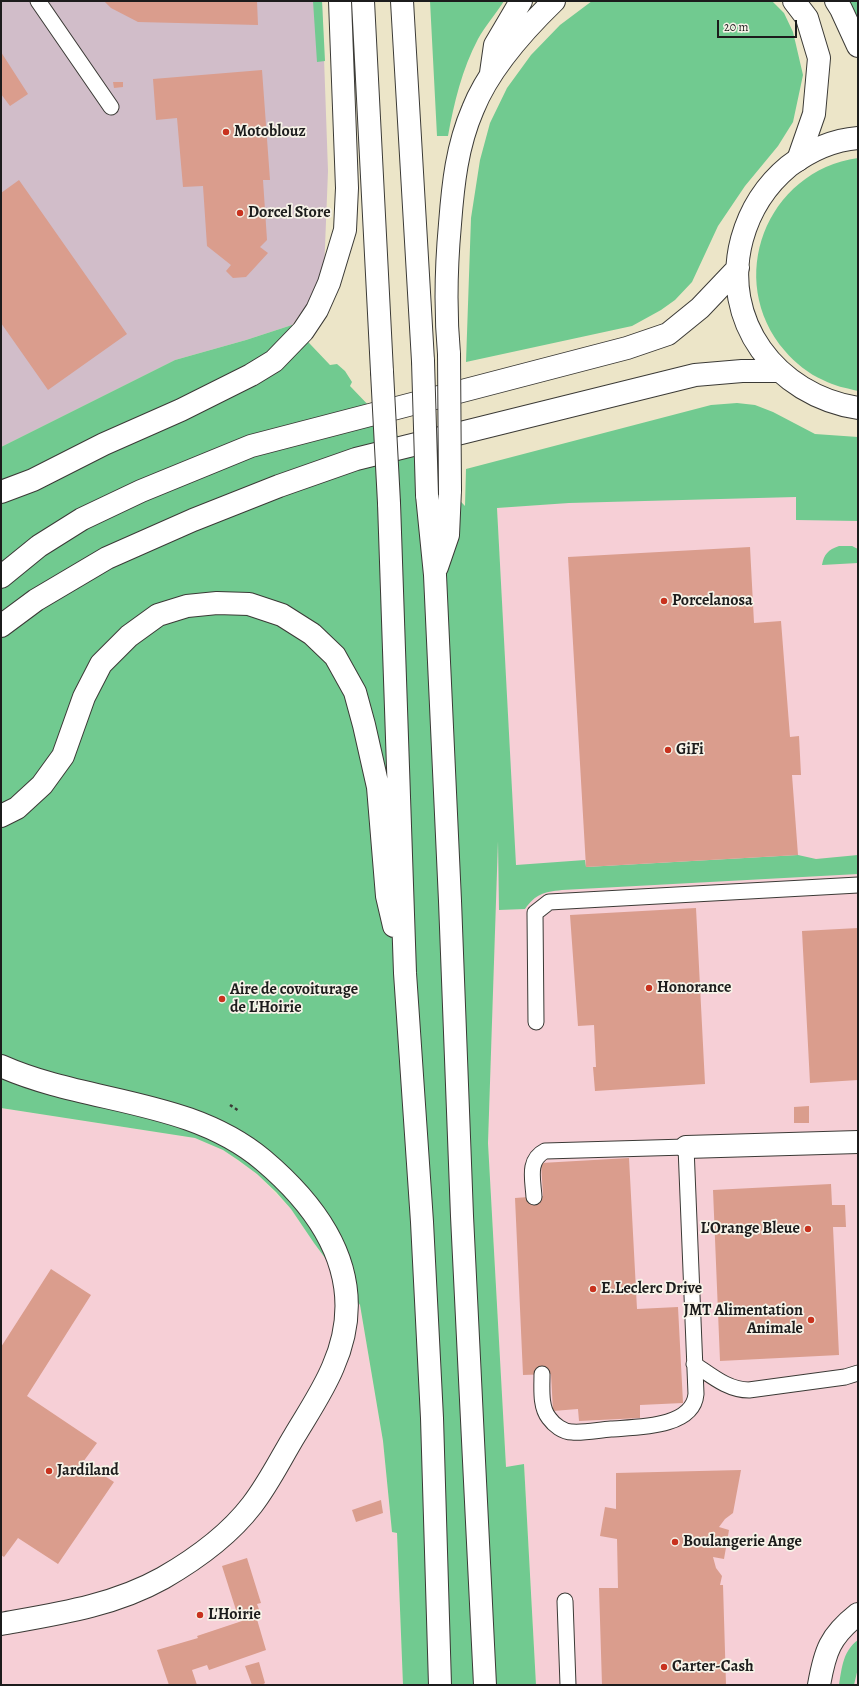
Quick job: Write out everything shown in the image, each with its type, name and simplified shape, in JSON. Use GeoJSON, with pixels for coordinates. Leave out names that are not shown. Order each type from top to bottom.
{"type":"FeatureCollection","features":[{"type":"Feature","properties":{"kind":"main road"},"geometry":{"type":"LineString","coordinates":[[1,492],[33,480],[104,444],[181,410],[251,375],[274,361],[303,331],[317,310],[329,283],[345,230],[347,188],[340,1]]}},
{"type":"Feature","properties":{"kind":"main road"},"geometry":{"type":"LineString","coordinates":[[363,1],[389,503],[405,973],[422,1222],[432,1418],[440,1685]]}},
{"type":"Feature","properties":{"kind":"main road"},"geometry":{"type":"LineString","coordinates":[[402,1],[423,361],[428,495],[434,576],[450,893],[462,1216],[484,1685]]}},
{"type":"Feature","properties":{"kind":"main road"},"geometry":{"type":"LineString","coordinates":[[490,76],[495,45],[521,1]]}},
{"type":"Feature","properties":{"kind":"main road"},"geometry":{"type":"LineString","coordinates":[[434,576],[448,535],[450,490],[449,354],[446,271],[452,191],[460,145],[473,108],[490,76],[532,22],[554,1]]}},
{"type":"Feature","properties":{"kind":"main road"},"geometry":{"type":"LineString","coordinates":[[794,1],[807,18],[819,58],[814,114],[798,160]]}},
{"type":"Feature","properties":{"kind":"main road"},"geometry":{"type":"LineString","coordinates":[[836,1],[858,46]]}},
{"type":"Feature","properties":{"kind":"main road"},"geometry":{"type":"LineString","coordinates":[[858,138],[814,150],[781,173],[766,189],[754,207],[746,226],[740,247],[738,268],[738,291],[744,313],[752,334],[764,354],[779,371],[793,383],[808,392],[843,405],[858,408]]}},
{"type":"Feature","properties":{"kind":"main road"},"geometry":{"type":"LineString","coordinates":[[1,577],[39,546],[82,519],[141,491],[251,446],[627,348],[668,334],[700,308],[738,268]]}},
{"type":"Feature","properties":{"kind":"main road"},"geometry":{"type":"LineString","coordinates":[[1,626],[36,600],[107,558],[193,520],[279,486],[356,459],[695,375],[742,371],[779,371]]}},
{"type":"Feature","properties":{"kind":"main road"},"geometry":{"type":"LineString","coordinates":[[1,816],[17,808],[32,794],[42,784],[64,756],[84,696],[100,664],[135,632],[158,616],[187,606],[217,603],[249,604],[282,615],[312,634],[335,656],[355,692],[378,787],[387,896],[405,973]]}},
{"type":"Feature","properties":{"kind":"main road"},"geometry":{"type":"LineString","coordinates":[[1,1066],[16,1073],[47,1082],[165,1112],[217,1130],[260,1158],[297,1193],[330,1239],[338,1256],[344,1275],[347,1308],[344,1333],[330,1374],[253,1504],[227,1531],[193,1559],[161,1579],[112,1601],[79,1610],[1,1624]]}},
{"type":"Feature","properties":{"kind":"main road"},"geometry":{"type":"LineString","coordinates":[[686,1147],[858,1142]]}},
{"type":"Feature","properties":{"kind":"main road"},"geometry":{"type":"LineString","coordinates":[[819,1685],[824,1658],[829,1646],[837,1634],[858,1614]]}},
{"type":"Feature","properties":{"kind":"lane"},"geometry":{"type":"LineString","coordinates":[[38,1],[110,107]]}},
{"type":"Feature","properties":{"kind":"lane"},"geometry":{"type":"LineString","coordinates":[[536,1022],[535,913],[549,902],[858,885]]}},
{"type":"Feature","properties":{"kind":"lane"},"geometry":{"type":"LineString","coordinates":[[534,1197],[532,1166],[536,1157],[545,1151],[686,1147],[696,1394],[694,1404],[688,1412],[678,1418],[656,1425],[571,1432],[555,1425],[544,1410],[542,1374]]}},
{"type":"Feature","properties":{"kind":"lane"},"geometry":{"type":"LineString","coordinates":[[694,1364],[722,1382],[740,1390],[838,1378],[858,1373]]}},
{"type":"Feature","properties":{"kind":"lane"},"geometry":{"type":"LineString","coordinates":[[565,1601],[568,1685]]}},
{"type":"Feature","properties":{"kind":"path"},"geometry":{"type":"LineString","coordinates":[[230,1104],[239,1111]]}},
{"type":"Feature","properties":{"kind":"shaded area"},"geometry":{"type":"Polygon","coordinates":[[[1,1],[322,1],[328,171],[324,272],[310,301],[292,325],[175,360],[1,447],[1,1]]]}},
{"type":"Feature","properties":{"kind":"shaded area"},"geometry":{"type":"Polygon","coordinates":[[[788,486],[858,500],[858,1685],[536,1685],[524,1464],[506,1468],[488,1143],[498,824],[512,804],[497,508],[788,486]]]}},
{"type":"Feature","properties":{"kind":"shaded area"},"geometry":{"type":"Polygon","coordinates":[[[1,1108],[195,1138],[223,1150],[257,1174],[291,1209],[360,1305],[383,1441],[392,1532],[397,1533],[403,1685],[1,1685],[1,1108]]]}},
{"type":"Feature","properties":{"kind":"green space"},"geometry":{"type":"Polygon","coordinates":[[[313,1],[322,1],[325,61],[317,62],[313,1]]]}},
{"type":"Feature","properties":{"kind":"green space"},"geometry":{"type":"Polygon","coordinates":[[[430,1],[504,1],[481,34],[467,62],[456,99],[448,136],[437,136],[430,1]]]}},
{"type":"Feature","properties":{"kind":"green space"},"geometry":{"type":"Polygon","coordinates":[[[592,1],[772,1],[784,13],[793,32],[803,75],[793,122],[778,146],[745,186],[718,226],[692,282],[675,300],[661,310],[632,326],[466,362],[471,218],[480,160],[490,123],[507,88],[531,55],[560,25],[592,1]]]}},
{"type":"Feature","properties":{"kind":"green space"},"geometry":{"type":"Polygon","coordinates":[[[848,1],[858,1],[858,21],[848,1]]]}},
{"type":"Feature","properties":{"kind":"green space"},"geometry":{"type":"Polygon","coordinates":[[[858,158],[858,391],[818,378],[802,368],[785,351],[767,323],[758,293],[757,262],[764,233],[778,206],[799,184],[826,167],[858,158]]]}},
{"type":"Feature","properties":{"kind":"green space"},"geometry":{"type":"Polygon","coordinates":[[[292,325],[330,365],[337,364],[345,371],[352,382],[350,386],[465,506],[466,469],[711,405],[737,403],[755,405],[773,412],[815,434],[858,437],[858,521],[796,520],[796,497],[569,503],[497,508],[516,865],[585,860],[586,867],[798,855],[816,859],[858,855],[858,874],[562,890],[540,895],[525,909],[499,910],[498,841],[488,1143],[506,1467],[524,1464],[536,1685],[403,1685],[397,1533],[392,1532],[383,1441],[360,1305],[291,1209],[276,1192],[257,1174],[223,1150],[195,1138],[1,1108],[1,447],[175,360],[292,325]]]}},
{"type":"Feature","properties":{"kind":"green space"},"geometry":{"type":"Polygon","coordinates":[[[839,546],[852,546],[858,549],[858,563],[822,565],[827,553],[839,546]]]}},
{"type":"Feature","properties":{"kind":"green space"},"geometry":{"type":"Polygon","coordinates":[[[858,1640],[858,1668],[854,1685],[839,1685],[842,1666],[846,1654],[858,1640]]]}},
{"type":"Feature","properties":{"kind":"building"},"geometry":{"type":"Polygon","coordinates":[[[104,1],[257,1],[258,25],[138,22],[111,8],[104,1]]]}},
{"type":"Feature","properties":{"kind":"building"},"geometry":{"type":"Polygon","coordinates":[[[1,52],[28,94],[10,106],[1,94],[1,52]]]}},
{"type":"Feature","properties":{"kind":"building"},"geometry":{"type":"Polygon","coordinates":[[[262,70],[270,180],[263,180],[267,240],[260,247],[268,253],[246,277],[233,278],[226,271],[231,265],[207,246],[203,186],[183,187],[177,118],[156,120],[153,79],[262,70]]]}},
{"type":"Feature","properties":{"kind":"building"},"geometry":{"type":"Polygon","coordinates":[[[113,82],[123,82],[123,87],[114,88],[113,82]]]}},
{"type":"Feature","properties":{"kind":"building"},"geometry":{"type":"Polygon","coordinates":[[[19,180],[127,334],[48,390],[1,323],[1,193],[19,180]]]}},
{"type":"Feature","properties":{"kind":"building"},"geometry":{"type":"Polygon","coordinates":[[[750,547],[754,623],[781,621],[790,737],[799,736],[801,775],[792,775],[798,855],[586,867],[568,557],[750,547]]]}},
{"type":"Feature","properties":{"kind":"building"},"geometry":{"type":"Polygon","coordinates":[[[696,908],[705,1084],[595,1091],[593,1067],[596,1067],[594,1025],[578,1026],[570,915],[696,908]]]}},
{"type":"Feature","properties":{"kind":"building"},"geometry":{"type":"Polygon","coordinates":[[[858,928],[858,1080],[810,1083],[802,931],[858,928]]]}},
{"type":"Feature","properties":{"kind":"building"},"geometry":{"type":"Polygon","coordinates":[[[809,1106],[809,1123],[794,1123],[794,1107],[809,1106]]]}},
{"type":"Feature","properties":{"kind":"building"},"geometry":{"type":"Polygon","coordinates":[[[629,1158],[637,1309],[678,1307],[683,1403],[640,1405],[640,1418],[579,1421],[578,1409],[553,1411],[551,1374],[523,1375],[515,1198],[543,1196],[541,1163],[629,1158]]]}},
{"type":"Feature","properties":{"kind":"building"},"geometry":{"type":"Polygon","coordinates":[[[831,1184],[832,1205],[845,1205],[846,1227],[833,1227],[839,1355],[720,1361],[713,1190],[831,1184]]]}},
{"type":"Feature","properties":{"kind":"building","name":"Jardiland"},"geometry":{"type":"Polygon","coordinates":[[[51,1269],[91,1295],[27,1396],[97,1443],[83,1462],[114,1482],[58,1564],[18,1538],[4,1557],[1,1555],[1,1347],[51,1269]]]}},
{"type":"Feature","properties":{"kind":"building"},"geometry":{"type":"Polygon","coordinates":[[[741,1470],[733,1513],[725,1519],[719,1527],[729,1530],[724,1559],[713,1557],[716,1568],[722,1576],[720,1585],[723,1585],[726,1685],[602,1685],[599,1588],[618,1588],[617,1539],[600,1536],[605,1507],[616,1509],[616,1473],[741,1470]]]}},
{"type":"Feature","properties":{"kind":"building"},"geometry":{"type":"Polygon","coordinates":[[[381,1500],[383,1513],[356,1522],[352,1510],[381,1500]]]}},
{"type":"Feature","properties":{"kind":"building"},"geometry":{"type":"Polygon","coordinates":[[[247,1558],[261,1603],[257,1604],[261,1615],[256,1616],[266,1650],[209,1670],[207,1665],[192,1670],[197,1685],[169,1685],[157,1650],[198,1638],[197,1636],[242,1621],[239,1610],[236,1610],[222,1566],[247,1558]]]}},
{"type":"Feature","properties":{"kind":"building"},"geometry":{"type":"Polygon","coordinates":[[[259,1662],[265,1683],[262,1685],[252,1685],[245,1666],[259,1662]]]}},
{"type":"Feature","properties":{"kind":"place","name":"Motoblouz"},"geometry":{"type":"Point","coordinates":[226,132]}},
{"type":"Feature","properties":{"kind":"place","name":"Dorcel Store"},"geometry":{"type":"Point","coordinates":[240,213]}},
{"type":"Feature","properties":{"kind":"place","name":"Porcelanosa"},"geometry":{"type":"Point","coordinates":[664,601]}},
{"type":"Feature","properties":{"kind":"place","name":"GiFi"},"geometry":{"type":"Point","coordinates":[668,750]}},
{"type":"Feature","properties":{"kind":"place","name":"Honorance"},"geometry":{"type":"Point","coordinates":[649,988]}},
{"type":"Feature","properties":{"kind":"place","name":"Aire de covoiturage de L'Hoirie"},"geometry":{"type":"Point","coordinates":[222,999]}},
{"type":"Feature","properties":{"kind":"place","name":"L'Orange Bleue"},"geometry":{"type":"Point","coordinates":[808,1229]}},
{"type":"Feature","properties":{"kind":"place","name":"E.Leclerc Drive"},"geometry":{"type":"Point","coordinates":[593,1289]}},
{"type":"Feature","properties":{"kind":"place","name":"JMT Alimentation Animale"},"geometry":{"type":"Point","coordinates":[811,1320]}},
{"type":"Feature","properties":{"kind":"place","name":"Jardiland"},"geometry":{"type":"Point","coordinates":[49,1471]}},
{"type":"Feature","properties":{"kind":"place","name":"Boulangerie Ange"},"geometry":{"type":"Point","coordinates":[675,1542]}},
{"type":"Feature","properties":{"kind":"place","name":"L'Hoirie"},"geometry":{"type":"Point","coordinates":[200,1615]}},
{"type":"Feature","properties":{"kind":"place","name":"Carter-Cash"},"geometry":{"type":"Point","coordinates":[664,1667]}}]}
